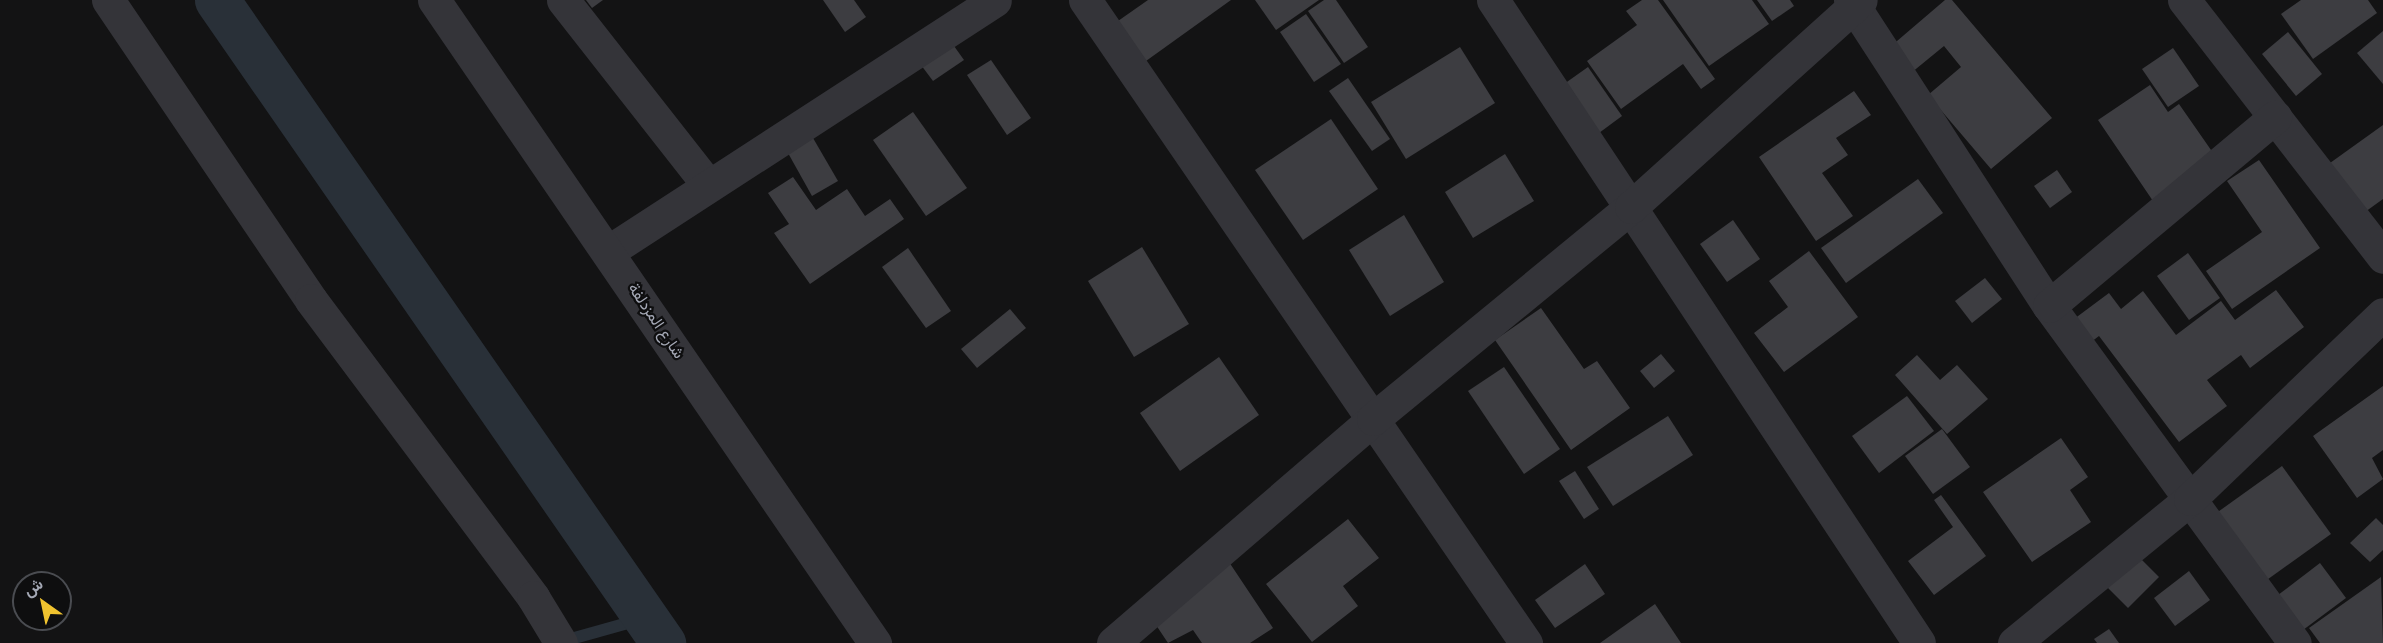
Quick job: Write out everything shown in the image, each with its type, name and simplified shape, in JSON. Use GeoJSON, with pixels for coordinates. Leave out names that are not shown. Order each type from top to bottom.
{"type":"FeatureCollection","features":[{"type":"Feature","properties":{"kind":"street"},"geometry":{"type":"LineString","coordinates":[[108,0],[311,300],[533,597],[561,643]]}},
{"type":"Feature","properties":{"kind":"street","name":"شارع المزدلفة"},"geometry":{"type":"LineString","coordinates":[[434,0],[609,251],[875,643]]}},
{"type":"Feature","properties":{"kind":"street"},"geometry":{"type":"LineString","coordinates":[[563,0],[708,185]]}},
{"type":"Feature","properties":{"kind":"street"},"geometry":{"type":"LineString","coordinates":[[609,251],[995,0]]}},
{"type":"Feature","properties":{"kind":"street"},"geometry":{"type":"LineString","coordinates":[[1085,0],[1526,643]]}},
{"type":"Feature","properties":{"kind":"street"},"geometry":{"type":"LineString","coordinates":[[1493,0],[1919,643]]}},
{"type":"Feature","properties":{"kind":"street"},"geometry":{"type":"LineString","coordinates":[[2184,0],[2383,257]]}},
{"type":"Feature","properties":{"kind":"street"},"geometry":{"type":"LineString","coordinates":[[1113,643],[1373,419],[1631,207],[1855,2],[2049,306],[2295,643]]}},
{"type":"Feature","properties":{"kind":"street"},"geometry":{"type":"LineString","coordinates":[[2049,306],[2275,117]]}},
{"type":"Feature","properties":{"kind":"street"},"geometry":{"type":"LineString","coordinates":[[2014,643],[2190,499],[2383,314]]}},
{"type":"Feature","properties":{"kind":"building"},"geometry":{"type":"Polygon","coordinates":[[[586,0],[603,0],[592,8],[586,0]]]}},
{"type":"Feature","properties":{"kind":"building"},"geometry":{"type":"Polygon","coordinates":[[[823,0],[854,0],[866,17],[845,32],[823,0]]]}},
{"type":"Feature","properties":{"kind":"building"},"geometry":{"type":"Polygon","coordinates":[[[1148,0],[1231,0],[1146,61],[1118,21],[1148,0]]]}},
{"type":"Feature","properties":{"kind":"building"},"geometry":{"type":"Polygon","coordinates":[[[1255,0],[1319,0],[1276,30],[1255,0]]]}},
{"type":"Feature","properties":{"kind":"building"},"geometry":{"type":"Polygon","coordinates":[[[1324,0],[1336,0],[1368,47],[1344,63],[1308,11],[1324,0]]]}},
{"type":"Feature","properties":{"kind":"building"},"geometry":{"type":"Polygon","coordinates":[[[1642,0],[1658,0],[1715,79],[1701,89],[1683,64],[1621,109],[1587,61],[1637,25],[1626,11],[1642,0]]]}},
{"type":"Feature","properties":{"kind":"building"},"geometry":{"type":"Polygon","coordinates":[[[1663,0],[1752,0],[1769,24],[1709,66],[1663,0]]]}},
{"type":"Feature","properties":{"kind":"building"},"geometry":{"type":"Polygon","coordinates":[[[1757,0],[1790,0],[1794,6],[1772,21],[1757,0]]]}},
{"type":"Feature","properties":{"kind":"building"},"geometry":{"type":"Polygon","coordinates":[[[1945,0],[1952,0],[2052,118],[1991,169],[1928,95],[1961,67],[1944,46],[1911,73],[1890,47],[1945,0]]]}},
{"type":"Feature","properties":{"kind":"building"},"geometry":{"type":"Polygon","coordinates":[[[2301,0],[2368,0],[2377,13],[2313,59],[2281,14],[2301,0]]]}},
{"type":"Feature","properties":{"kind":"building"},"geometry":{"type":"Polygon","coordinates":[[[1306,14],[1341,64],[1314,82],[1280,32],[1306,14]]]}},
{"type":"Feature","properties":{"kind":"building"},"geometry":{"type":"Polygon","coordinates":[[[2383,31],[2383,84],[2357,53],[2383,31]]]}},
{"type":"Feature","properties":{"kind":"building"},"geometry":{"type":"Polygon","coordinates":[[[2288,32],[2322,74],[2296,96],[2262,54],[2288,32]]]}},
{"type":"Feature","properties":{"kind":"building"},"geometry":{"type":"Polygon","coordinates":[[[949,39],[964,60],[933,81],[918,61],[949,39]]]}},
{"type":"Feature","properties":{"kind":"building"},"geometry":{"type":"Polygon","coordinates":[[[1460,47],[1495,103],[1406,159],[1371,102],[1460,47]]]}},
{"type":"Feature","properties":{"kind":"building"},"geometry":{"type":"Polygon","coordinates":[[[2173,48],[2199,86],[2168,107],[2142,69],[2173,48]]]}},
{"type":"Feature","properties":{"kind":"building"},"geometry":{"type":"Polygon","coordinates":[[[991,60],[1031,118],[1007,135],[967,75],[991,60]]]}},
{"type":"Feature","properties":{"kind":"building"},"geometry":{"type":"Polygon","coordinates":[[[1588,67],[1622,116],[1599,133],[1564,84],[1588,67]]]}},
{"type":"Feature","properties":{"kind":"building"},"geometry":{"type":"Polygon","coordinates":[[[1348,78],[1390,139],[1372,151],[1329,91],[1348,78]]]}},
{"type":"Feature","properties":{"kind":"building"},"geometry":{"type":"Polygon","coordinates":[[[2150,85],[2168,112],[2179,104],[2218,160],[2155,204],[2098,120],[2150,85]]]}},
{"type":"Feature","properties":{"kind":"building"},"geometry":{"type":"Polygon","coordinates":[[[1854,91],[1871,115],[1836,138],[1848,155],[1822,173],[1853,216],[1816,241],[1759,157],[1854,91]]]}},
{"type":"Feature","properties":{"kind":"building"},"geometry":{"type":"Polygon","coordinates":[[[913,112],[967,188],[926,216],[873,140],[913,112]]]}},
{"type":"Feature","properties":{"kind":"building"},"geometry":{"type":"Polygon","coordinates":[[[1331,119],[1378,189],[1303,240],[1255,170],[1331,119]]]}},
{"type":"Feature","properties":{"kind":"building"},"geometry":{"type":"Polygon","coordinates":[[[2383,125],[2383,199],[2365,212],[2330,163],[2383,125]]]}},
{"type":"Feature","properties":{"kind":"building"},"geometry":{"type":"Polygon","coordinates":[[[813,138],[838,181],[812,196],[788,153],[813,138]]]}},
{"type":"Feature","properties":{"kind":"building"},"geometry":{"type":"Polygon","coordinates":[[[1505,154],[1534,201],[1473,238],[1445,192],[1505,154]]]}},
{"type":"Feature","properties":{"kind":"building"},"geometry":{"type":"Polygon","coordinates":[[[2259,160],[2320,248],[2232,309],[2206,271],[2262,232],[2227,181],[2259,160]]]}},
{"type":"Feature","properties":{"kind":"building"},"geometry":{"type":"Polygon","coordinates":[[[2057,170],[2072,192],[2050,208],[2034,186],[2057,170]]]}},
{"type":"Feature","properties":{"kind":"building"},"geometry":{"type":"Polygon","coordinates":[[[793,177],[816,210],[847,189],[865,216],[890,199],[904,219],[810,284],[774,233],[789,224],[768,193],[793,177]]]}},
{"type":"Feature","properties":{"kind":"building"},"geometry":{"type":"Polygon","coordinates":[[[1918,179],[1943,213],[1846,283],[1821,248],[1918,179]]]}},
{"type":"Feature","properties":{"kind":"building"},"geometry":{"type":"Polygon","coordinates":[[[1404,215],[1444,282],[1390,316],[1349,250],[1404,215]]]}},
{"type":"Feature","properties":{"kind":"building"},"geometry":{"type":"Polygon","coordinates":[[[1733,220],[1760,259],[1727,282],[1700,244],[1733,220]]]}},
{"type":"Feature","properties":{"kind":"building"},"geometry":{"type":"Polygon","coordinates":[[[1142,247],[1189,324],[1134,357],[1088,281],[1142,247]]]}},
{"type":"Feature","properties":{"kind":"building"},"geometry":{"type":"Polygon","coordinates":[[[908,248],[951,311],[926,328],[882,267],[908,248]]]}},
{"type":"Feature","properties":{"kind":"building"},"geometry":{"type":"Polygon","coordinates":[[[1809,251],[1858,317],[1784,372],[1754,333],[1788,307],[1769,281],[1809,251]]]}},
{"type":"Feature","properties":{"kind":"building"},"geometry":{"type":"Polygon","coordinates":[[[2188,253],[2220,298],[2189,320],[2157,276],[2188,253]]]}},
{"type":"Feature","properties":{"kind":"building"},"geometry":{"type":"Polygon","coordinates":[[[1985,278],[2002,299],[1972,323],[1955,301],[1985,278]]]}},
{"type":"Feature","properties":{"kind":"building"},"geometry":{"type":"Polygon","coordinates":[[[2276,290],[2304,327],[2250,368],[2241,355],[2207,380],[2227,406],[2179,442],[2099,336],[2087,345],[2070,322],[2109,293],[2121,309],[2143,291],[2176,335],[2221,301],[2235,320],[2276,290]]]}},
{"type":"Feature","properties":{"kind":"building"},"geometry":{"type":"Polygon","coordinates":[[[1541,308],[1584,369],[1597,361],[1630,408],[1571,450],[1495,340],[1541,308]]]}},
{"type":"Feature","properties":{"kind":"building"},"geometry":{"type":"Polygon","coordinates":[[[1010,309],[1026,328],[977,368],[961,349],[1010,309]]]}},
{"type":"Feature","properties":{"kind":"building"},"geometry":{"type":"Polygon","coordinates":[[[1661,354],[1675,371],[1654,388],[1640,371],[1661,354]]]}},
{"type":"Feature","properties":{"kind":"building"},"geometry":{"type":"Polygon","coordinates":[[[1917,355],[1940,380],[1957,365],[1988,399],[1947,434],[1895,375],[1917,355]]]}},
{"type":"Feature","properties":{"kind":"building"},"geometry":{"type":"Polygon","coordinates":[[[1219,357],[1259,415],[1180,471],[1140,413],[1219,357]]]}},
{"type":"Feature","properties":{"kind":"building"},"geometry":{"type":"Polygon","coordinates":[[[1504,367],[1560,449],[1524,474],[1468,391],[1504,367]]]}},
{"type":"Feature","properties":{"kind":"building"},"geometry":{"type":"Polygon","coordinates":[[[2383,386],[2383,450],[2372,458],[2383,479],[2357,498],[2313,436],[2383,386]]]}},
{"type":"Feature","properties":{"kind":"building"},"geometry":{"type":"Polygon","coordinates":[[[1907,396],[1934,431],[1879,473],[1852,436],[1907,396]]]}},
{"type":"Feature","properties":{"kind":"building"},"geometry":{"type":"Polygon","coordinates":[[[1668,416],[1693,455],[1613,506],[1587,467],[1668,416]]]}},
{"type":"Feature","properties":{"kind":"building"},"geometry":{"type":"Polygon","coordinates":[[[1942,429],[1970,467],[1933,494],[1905,456],[1942,429]]]}},
{"type":"Feature","properties":{"kind":"building"},"geometry":{"type":"Polygon","coordinates":[[[2061,438],[2088,477],[2070,490],[2091,522],[2032,562],[1983,492],[2061,438]]]}},
{"type":"Feature","properties":{"kind":"building"},"geometry":{"type":"Polygon","coordinates":[[[2282,466],[2331,534],[2264,582],[2215,514],[2282,466]]]}},
{"type":"Feature","properties":{"kind":"building"},"geometry":{"type":"Polygon","coordinates":[[[1575,471],[1599,509],[1584,519],[1559,481],[1575,471]]]}},
{"type":"Feature","properties":{"kind":"building"},"geometry":{"type":"Polygon","coordinates":[[[1941,495],[1986,556],[1934,595],[1908,561],[1953,527],[1934,500],[1941,495]]]}},
{"type":"Feature","properties":{"kind":"building"},"geometry":{"type":"Polygon","coordinates":[[[2376,518],[2383,525],[2383,550],[2370,562],[2350,543],[2376,518]]]}},
{"type":"Feature","properties":{"kind":"building"},"geometry":{"type":"Polygon","coordinates":[[[1348,519],[1379,558],[1343,586],[1358,606],[1312,642],[1266,584],[1348,519]]]}},
{"type":"Feature","properties":{"kind":"building"},"geometry":{"type":"Polygon","coordinates":[[[2135,553],[2159,577],[2128,608],[2104,584],[2135,553]]]}},
{"type":"Feature","properties":{"kind":"building"},"geometry":{"type":"Polygon","coordinates":[[[1227,559],[1273,628],[1250,643],[1202,643],[1193,630],[1168,643],[1148,613],[1227,559]]]}},
{"type":"Feature","properties":{"kind":"building"},"geometry":{"type":"Polygon","coordinates":[[[2320,563],[2346,598],[2303,630],[2278,595],[2320,563]]]}},
{"type":"Feature","properties":{"kind":"building"},"geometry":{"type":"Polygon","coordinates":[[[1585,564],[1605,594],[1555,628],[1535,600],[1585,564]]]}},
{"type":"Feature","properties":{"kind":"building"},"geometry":{"type":"Polygon","coordinates":[[[2189,571],[2210,600],[2175,626],[2154,598],[2189,571]]]}},
{"type":"Feature","properties":{"kind":"building"},"geometry":{"type":"Polygon","coordinates":[[[2381,577],[2383,643],[2320,643],[2309,628],[2381,577]]]}},
{"type":"Feature","properties":{"kind":"building"},"geometry":{"type":"Polygon","coordinates":[[[1655,604],[1681,643],[1600,643],[1655,604]]]}},
{"type":"Feature","properties":{"kind":"building"},"geometry":{"type":"Polygon","coordinates":[[[2109,629],[2119,643],[2097,643],[2094,639],[2109,629]]]}},
{"type":"Feature","properties":{"kind":"waterway"},"geometry":{"type":"LineString","coordinates":[[217,0],[663,643]]}},
{"type":"Feature","properties":{"kind":"waterway"},"geometry":{"type":"LineString","coordinates":[[560,642],[646,618]]}}]}
